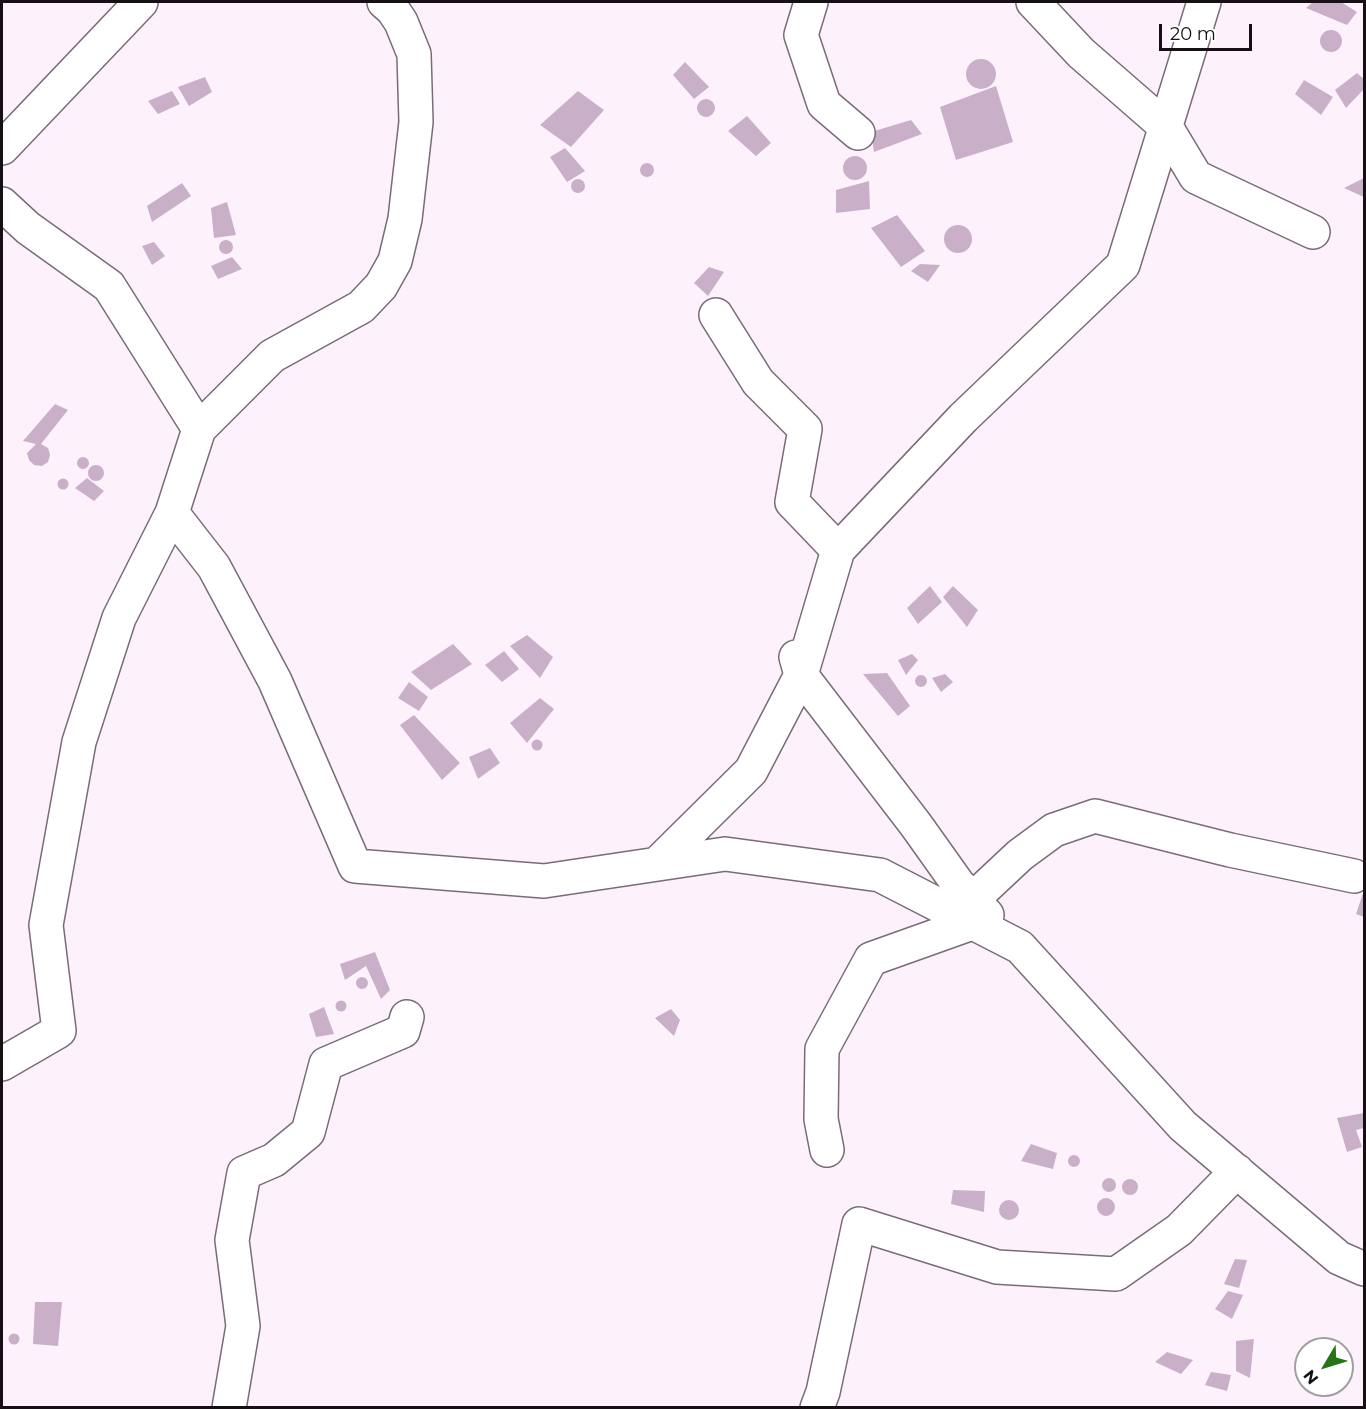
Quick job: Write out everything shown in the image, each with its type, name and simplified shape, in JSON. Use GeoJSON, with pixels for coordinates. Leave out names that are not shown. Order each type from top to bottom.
{"type":"FeatureCollection","features":[{"type":"Feature","properties":{"kind":"street"},"geometry":{"type":"LineString","coordinates":[[2,148],[141,2]]}},
{"type":"Feature","properties":{"kind":"street"},"geometry":{"type":"LineString","coordinates":[[2,1064],[59,1031],[46,925],[79,742],[119,618],[172,513],[199,429],[272,356],[362,307],[381,286],[395,261],[405,219],[416,122],[414,54],[401,22],[384,2]]}},
{"type":"Feature","properties":{"kind":"street"},"geometry":{"type":"LineString","coordinates":[[812,2],[801,35],[824,104],[858,133]]}},
{"type":"Feature","properties":{"kind":"street"},"geometry":{"type":"LineString","coordinates":[[1033,2],[1081,53],[1166,127],[1196,177],[1313,232]]}},
{"type":"Feature","properties":{"kind":"street"},"geometry":{"type":"LineString","coordinates":[[657,864],[751,771],[798,663],[838,550],[963,418],[1123,265],[1204,2]]}},
{"type":"Feature","properties":{"kind":"street"},"geometry":{"type":"LineString","coordinates":[[2,204],[28,228],[110,286],[199,429]]}},
{"type":"Feature","properties":{"kind":"street"},"geometry":{"type":"LineString","coordinates":[[716,315],[758,382],[805,429],[792,502],[838,550]]}},
{"type":"Feature","properties":{"kind":"street"},"geometry":{"type":"LineString","coordinates":[[172,513],[214,567],[275,681],[355,866],[544,881],[725,854],[880,875],[973,911],[1020,947],[1183,1126],[1340,1258],[1365,1269]]}},
{"type":"Feature","properties":{"kind":"street"},"geometry":{"type":"LineString","coordinates":[[798,663],[958,884],[973,911]]}},
{"type":"Feature","properties":{"kind":"street"},"geometry":{"type":"LineString","coordinates":[[827,1150],[821,1119],[822,1048],[871,959],[973,911],[1020,855],[1054,830],[1095,816],[1230,850],[1354,876]]}},
{"type":"Feature","properties":{"kind":"street"},"geometry":{"type":"LineString","coordinates":[[229,1407],[243,1326],[232,1240],[244,1173],[273,1160],[308,1132],[326,1064],[403,1031],[407,1017]]}},
{"type":"Feature","properties":{"kind":"street"},"geometry":{"type":"LineString","coordinates":[[817,1407],[823,1392],[859,1224],[997,1267],[1116,1274],[1179,1230],[1237,1171]]}},
{"type":"Feature","properties":{"kind":"building"},"geometry":{"type":"Polygon","coordinates":[[[1313,2],[1341,2],[1357,12],[1347,25],[1306,8],[1313,2]]]}},
{"type":"Feature","properties":{"kind":"building"},"geometry":{"type":"Polygon","coordinates":[[[1331,30],[1339,33],[1342,41],[1339,49],[1331,52],[1323,49],[1320,41],[1323,33],[1331,30]]]}},
{"type":"Feature","properties":{"kind":"building"},"geometry":{"type":"Polygon","coordinates":[[[981,59],[991,64],[996,74],[991,84],[981,89],[971,84],[966,74],[971,64],[981,59]]]}},
{"type":"Feature","properties":{"kind":"building"},"geometry":{"type":"Polygon","coordinates":[[[685,62],[709,87],[694,99],[673,75],[685,62]]]}},
{"type":"Feature","properties":{"kind":"building"},"geometry":{"type":"Polygon","coordinates":[[[1357,73],[1364,79],[1364,89],[1346,108],[1335,90],[1357,73]]]}},
{"type":"Feature","properties":{"kind":"building"},"geometry":{"type":"Polygon","coordinates":[[[205,77],[212,92],[189,106],[178,87],[205,77]]]}},
{"type":"Feature","properties":{"kind":"building"},"geometry":{"type":"Polygon","coordinates":[[[1304,80],[1333,97],[1321,115],[1295,94],[1304,80]]]}},
{"type":"Feature","properties":{"kind":"building"},"geometry":{"type":"Polygon","coordinates":[[[996,86],[1013,142],[956,160],[940,107],[996,86]]]}},
{"type":"Feature","properties":{"kind":"building"},"geometry":{"type":"Polygon","coordinates":[[[172,91],[180,104],[158,114],[148,101],[172,91]]]}},
{"type":"Feature","properties":{"kind":"building"},"geometry":{"type":"Polygon","coordinates":[[[578,91],[604,110],[571,147],[540,125],[578,91]]]}},
{"type":"Feature","properties":{"kind":"building"},"geometry":{"type":"Polygon","coordinates":[[[706,99],[712,102],[715,108],[712,114],[706,117],[700,114],[697,108],[700,102],[706,99]]]}},
{"type":"Feature","properties":{"kind":"building"},"geometry":{"type":"Polygon","coordinates":[[[747,116],[771,143],[756,156],[728,131],[747,116]]]}},
{"type":"Feature","properties":{"kind":"building"},"geometry":{"type":"Polygon","coordinates":[[[911,120],[922,134],[874,152],[871,132],[911,120]]]}},
{"type":"Feature","properties":{"kind":"building"},"geometry":{"type":"Polygon","coordinates":[[[565,148],[585,171],[567,182],[550,157],[565,148]]]}},
{"type":"Feature","properties":{"kind":"building"},"geometry":{"type":"Polygon","coordinates":[[[855,156],[863,160],[867,168],[863,176],[855,180],[847,176],[843,168],[847,160],[855,156]]]}},
{"type":"Feature","properties":{"kind":"building"},"geometry":{"type":"Polygon","coordinates":[[[647,163],[652,165],[654,170],[652,175],[647,177],[642,175],[640,170],[642,165],[647,163]]]}},
{"type":"Feature","properties":{"kind":"building"},"geometry":{"type":"Polygon","coordinates":[[[1364,178],[1364,197],[1344,188],[1364,178]]]}},
{"type":"Feature","properties":{"kind":"building"},"geometry":{"type":"Polygon","coordinates":[[[575,179],[581,179],[585,186],[581,193],[575,193],[571,189],[571,183],[575,179]]]}},
{"type":"Feature","properties":{"kind":"building"},"geometry":{"type":"Polygon","coordinates":[[[869,181],[870,209],[836,213],[836,190],[869,181]]]}},
{"type":"Feature","properties":{"kind":"building"},"geometry":{"type":"Polygon","coordinates":[[[182,183],[191,196],[152,222],[147,206],[182,183]]]}},
{"type":"Feature","properties":{"kind":"building"},"geometry":{"type":"Polygon","coordinates":[[[227,202],[236,235],[214,238],[211,208],[227,202]]]}},
{"type":"Feature","properties":{"kind":"building"},"geometry":{"type":"Polygon","coordinates":[[[897,215],[925,251],[901,267],[871,228],[897,215]]]}},
{"type":"Feature","properties":{"kind":"building"},"geometry":{"type":"Polygon","coordinates":[[[958,225],[968,229],[972,239],[968,249],[958,253],[948,249],[944,239],[948,229],[958,225]]]}},
{"type":"Feature","properties":{"kind":"building"},"geometry":{"type":"Polygon","coordinates":[[[223,240],[229,240],[233,247],[229,254],[223,254],[219,250],[219,244],[223,240]]]}},
{"type":"Feature","properties":{"kind":"building"},"geometry":{"type":"Polygon","coordinates":[[[154,242],[165,256],[152,265],[142,246],[154,242]]]}},
{"type":"Feature","properties":{"kind":"building"},"geometry":{"type":"Polygon","coordinates":[[[232,257],[242,269],[218,279],[211,266],[232,257]]]}},
{"type":"Feature","properties":{"kind":"building"},"geometry":{"type":"Polygon","coordinates":[[[920,264],[940,265],[928,282],[911,271],[920,264]]]}},
{"type":"Feature","properties":{"kind":"building"},"geometry":{"type":"Polygon","coordinates":[[[709,267],[724,272],[708,296],[694,283],[709,267]]]}},
{"type":"Feature","properties":{"kind":"building"},"geometry":{"type":"Polygon","coordinates":[[[55,404],[68,410],[41,444],[48,448],[50,455],[48,462],[42,466],[34,465],[27,453],[36,444],[23,441],[55,404]]]}},
{"type":"Feature","properties":{"kind":"building"},"geometry":{"type":"Polygon","coordinates":[[[85,457],[89,463],[85,469],[81,469],[77,461],[85,457]]]}},
{"type":"Feature","properties":{"kind":"building"},"geometry":{"type":"Polygon","coordinates":[[[96,465],[104,473],[96,481],[88,473],[96,465]]]}},
{"type":"Feature","properties":{"kind":"building"},"geometry":{"type":"Polygon","coordinates":[[[63,478],[69,484],[63,490],[57,484],[63,478]]]}},
{"type":"Feature","properties":{"kind":"building"},"geometry":{"type":"Polygon","coordinates":[[[87,478],[104,491],[94,501],[75,488],[87,478]]]}},
{"type":"Feature","properties":{"kind":"building"},"geometry":{"type":"Polygon","coordinates":[[[930,586],[942,602],[918,624],[907,608],[930,586]]]}},
{"type":"Feature","properties":{"kind":"building"},"geometry":{"type":"Polygon","coordinates":[[[953,586],[978,610],[967,627],[943,597],[953,586]]]}},
{"type":"Feature","properties":{"kind":"building"},"geometry":{"type":"Polygon","coordinates":[[[527,635],[553,657],[540,678],[510,646],[527,635]]]}},
{"type":"Feature","properties":{"kind":"building"},"geometry":{"type":"Polygon","coordinates":[[[453,644],[472,664],[431,690],[411,672],[453,644]]]}},
{"type":"Feature","properties":{"kind":"building"},"geometry":{"type":"Polygon","coordinates":[[[504,651],[519,669],[502,682],[485,665],[504,651]]]}},
{"type":"Feature","properties":{"kind":"building"},"geometry":{"type":"Polygon","coordinates":[[[912,654],[918,660],[906,675],[898,660],[912,654]]]}},
{"type":"Feature","properties":{"kind":"building"},"geometry":{"type":"Polygon","coordinates":[[[887,673],[910,706],[898,716],[863,674],[887,673]]]}},
{"type":"Feature","properties":{"kind":"building"},"geometry":{"type":"Polygon","coordinates":[[[945,674],[953,682],[941,692],[932,678],[945,674]]]}},
{"type":"Feature","properties":{"kind":"building"},"geometry":{"type":"Polygon","coordinates":[[[923,675],[927,681],[923,687],[919,687],[915,679],[923,675]]]}},
{"type":"Feature","properties":{"kind":"building"},"geometry":{"type":"Polygon","coordinates":[[[409,682],[428,697],[419,711],[398,698],[409,682]]]}},
{"type":"Feature","properties":{"kind":"building"},"geometry":{"type":"Polygon","coordinates":[[[540,698],[554,709],[527,743],[510,723],[540,698]]]}},
{"type":"Feature","properties":{"kind":"building"},"geometry":{"type":"Polygon","coordinates":[[[414,715],[460,763],[442,780],[400,725],[414,715]]]}},
{"type":"Feature","properties":{"kind":"building"},"geometry":{"type":"Polygon","coordinates":[[[537,739],[543,745],[537,751],[531,745],[537,739]]]}},
{"type":"Feature","properties":{"kind":"building"},"geometry":{"type":"Polygon","coordinates":[[[490,748],[500,763],[478,779],[469,757],[490,748]]]}},
{"type":"Feature","properties":{"kind":"building"},"geometry":{"type":"Polygon","coordinates":[[[1364,890],[1364,917],[1356,914],[1364,890]]]}},
{"type":"Feature","properties":{"kind":"building"},"geometry":{"type":"Polygon","coordinates":[[[375,952],[390,990],[381,999],[366,966],[345,980],[340,964],[375,952]]]}},
{"type":"Feature","properties":{"kind":"building"},"geometry":{"type":"Polygon","coordinates":[[[362,977],[368,983],[362,989],[356,983],[362,977]]]}},
{"type":"Feature","properties":{"kind":"building"},"geometry":{"type":"Polygon","coordinates":[[[341,1001],[345,1002],[345,1010],[341,1011],[337,1010],[336,1006],[337,1002],[341,1001]]]}},
{"type":"Feature","properties":{"kind":"building"},"geometry":{"type":"Polygon","coordinates":[[[324,1007],[334,1034],[316,1037],[309,1014],[324,1007]]]}},
{"type":"Feature","properties":{"kind":"building"},"geometry":{"type":"Polygon","coordinates":[[[671,1009],[680,1020],[674,1036],[655,1018],[671,1009]]]}},
{"type":"Feature","properties":{"kind":"building"},"geometry":{"type":"Polygon","coordinates":[[[1364,1113],[1364,1128],[1356,1130],[1362,1147],[1347,1152],[1337,1118],[1364,1113]]]}},
{"type":"Feature","properties":{"kind":"building"},"geometry":{"type":"Polygon","coordinates":[[[1031,1144],[1057,1153],[1053,1169],[1021,1161],[1031,1144]]]}},
{"type":"Feature","properties":{"kind":"building"},"geometry":{"type":"Polygon","coordinates":[[[1076,1155],[1080,1161],[1076,1167],[1072,1167],[1068,1159],[1076,1155]]]}},
{"type":"Feature","properties":{"kind":"building"},"geometry":{"type":"Polygon","coordinates":[[[1106,1178],[1112,1178],[1116,1185],[1112,1192],[1106,1192],[1102,1188],[1102,1182],[1106,1178]]]}},
{"type":"Feature","properties":{"kind":"building"},"geometry":{"type":"Polygon","coordinates":[[[1127,1179],[1133,1179],[1138,1187],[1136,1193],[1127,1195],[1122,1190],[1122,1184],[1127,1179]]]}},
{"type":"Feature","properties":{"kind":"building"},"geometry":{"type":"Polygon","coordinates":[[[953,1190],[985,1191],[984,1212],[951,1204],[953,1190]]]}},
{"type":"Feature","properties":{"kind":"building"},"geometry":{"type":"Polygon","coordinates":[[[1106,1198],[1112,1201],[1115,1207],[1112,1213],[1106,1216],[1100,1213],[1097,1207],[1100,1201],[1106,1198]]]}},
{"type":"Feature","properties":{"kind":"building"},"geometry":{"type":"Polygon","coordinates":[[[1005,1200],[1013,1200],[1019,1206],[1019,1214],[1013,1220],[1005,1220],[999,1214],[999,1206],[1005,1200]]]}},
{"type":"Feature","properties":{"kind":"building"},"geometry":{"type":"Polygon","coordinates":[[[1235,1259],[1247,1260],[1239,1288],[1224,1284],[1235,1259]]]}},
{"type":"Feature","properties":{"kind":"building"},"geometry":{"type":"Polygon","coordinates":[[[1228,1291],[1243,1295],[1232,1319],[1215,1309],[1228,1291]]]}},
{"type":"Feature","properties":{"kind":"building"},"geometry":{"type":"Polygon","coordinates":[[[35,1302],[62,1302],[58,1346],[33,1344],[35,1302]]]}},
{"type":"Feature","properties":{"kind":"building"},"geometry":{"type":"Polygon","coordinates":[[[14,1333],[20,1339],[14,1345],[8,1339],[14,1333]]]}},
{"type":"Feature","properties":{"kind":"building"},"geometry":{"type":"Polygon","coordinates":[[[1254,1339],[1250,1378],[1236,1371],[1236,1341],[1254,1339]]]}},
{"type":"Feature","properties":{"kind":"building"},"geometry":{"type":"Polygon","coordinates":[[[1167,1352],[1193,1360],[1181,1374],[1155,1362],[1167,1352]]]}},
{"type":"Feature","properties":{"kind":"building"},"geometry":{"type":"Polygon","coordinates":[[[1211,1372],[1231,1375],[1227,1391],[1205,1385],[1211,1372]]]}}]}
